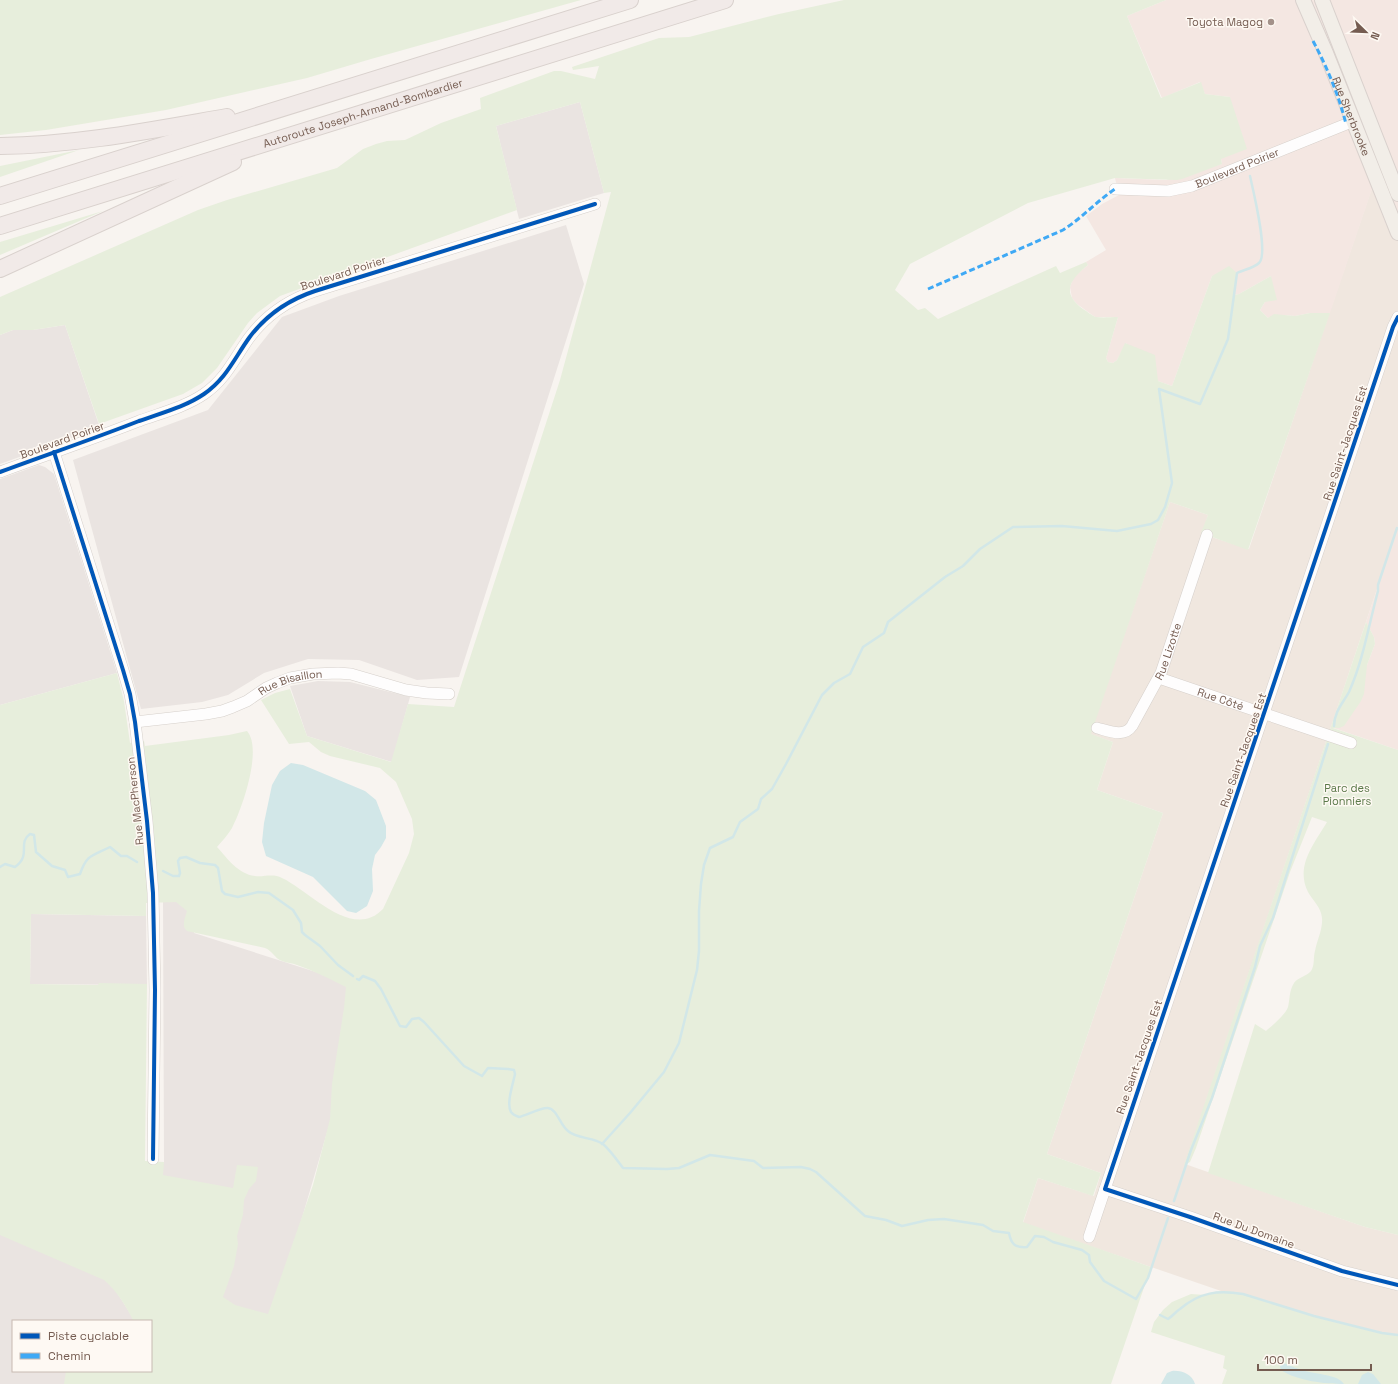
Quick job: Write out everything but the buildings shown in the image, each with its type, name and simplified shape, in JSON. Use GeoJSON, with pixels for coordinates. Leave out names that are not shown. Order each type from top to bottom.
{"type":"FeatureCollection","features":[{"type":"Feature","properties":{"kind":"highway"},"geometry":{"type":"LineString","coordinates":[[0,196],[630,0]]}},
{"type":"Feature","properties":{"kind":"highway","name":"Autoroute Joseph-Armand-Bombardier"},"geometry":{"type":"LineString","coordinates":[[0,226],[725,0]]}},
{"type":"Feature","properties":{"kind":"highway"},"geometry":{"type":"LineString","coordinates":[[0,146],[46,144],[113,137],[288,107]]}},
{"type":"Feature","properties":{"kind":"highway"},"geometry":{"type":"LineString","coordinates":[[0,270],[207,175],[276,140]]}},
{"type":"Feature","properties":{"kind":"main road","name":"Rue Sherbrooke"},"geometry":{"type":"LineString","coordinates":[[1303,0],[1354,121],[1398,232]]}},
{"type":"Feature","properties":{"kind":"main road","name":"Rue Sherbrooke"},"geometry":{"type":"LineString","coordinates":[[1322,0],[1398,194]]}},
{"type":"Feature","properties":{"kind":"street","name":"Boulevard Poirier"},"geometry":{"type":"LineString","coordinates":[[1115,189],[1168,191],[1192,186],[1354,121]]}},
{"type":"Feature","properties":{"kind":"street","name":"Boulevard Poirier"},"geometry":{"type":"LineString","coordinates":[[0,472],[169,410],[198,397],[222,377],[248,339],[262,323],[278,309],[297,298],[314,291],[595,204]]}},
{"type":"Feature","properties":{"kind":"street","name":"Rue Saint-Jacques Est"},"geometry":{"type":"LineString","coordinates":[[1089,1236],[1393,327],[1398,318]]}},
{"type":"Feature","properties":{"kind":"street","name":"Rue MacPherson"},"geometry":{"type":"LineString","coordinates":[[54,452],[123,670],[130,694],[135,722],[149,845],[154,918],[155,997],[153,1159]]}},
{"type":"Feature","properties":{"kind":"street","name":"Rue Lizotte"},"geometry":{"type":"LineString","coordinates":[[1097,728],[1120,733],[1129,731],[1159,678],[1207,535]]}},
{"type":"Feature","properties":{"kind":"street","name":"Rue Bisaillon"},"geometry":{"type":"LineString","coordinates":[[135,722],[206,714],[228,709],[247,701],[266,688],[277,683],[290,678],[313,674],[351,674],[406,690],[449,694]]}},
{"type":"Feature","properties":{"kind":"street","name":"Rue Côté"},"geometry":{"type":"LineString","coordinates":[[1159,678],[1351,743]]}},
{"type":"Feature","properties":{"kind":"street","name":"Rue Du Domaine"},"geometry":{"type":"LineString","coordinates":[[1105,1189],[1190,1217],[1342,1271],[1398,1285]]}},
{"type":"Feature","properties":{"kind":"shaded area"},"geometry":{"type":"Polygon","coordinates":[[[1166,0],[1398,0],[1398,220],[1386,225],[1372,189],[1330,313],[1310,313],[1295,316],[1283,315],[1268,318],[1260,310],[1265,302],[1271,276],[1239,294],[1234,295],[1237,273],[1212,276],[1172,386],[1158,381],[1126,343],[1117,360],[1113,363],[1108,362],[1106,358],[1118,317],[1095,317],[1077,304],[1072,298],[1070,287],[1076,275],[1088,265],[1086,262],[1106,250],[1086,216],[1102,204],[1119,195],[1115,178],[1166,180],[1222,164],[1221,159],[1230,97],[1205,94],[1200,82],[1162,98],[1127,16],[1166,0]]]}},
{"type":"Feature","properties":{"kind":"shaded area"},"geometry":{"type":"Polygon","coordinates":[[[580,102],[604,193],[519,219],[496,126],[580,102]]]}},
{"type":"Feature","properties":{"kind":"shaded area"},"geometry":{"type":"Polygon","coordinates":[[[1372,188],[1386,224],[1398,220],[1398,526],[1185,1164],[1365,1227],[1398,1235],[1398,1335],[1382,1333],[1314,1316],[1243,1294],[1224,1292],[1023,1223],[1038,1178],[1094,1196],[1101,1173],[1047,1154],[1163,813],[1097,790],[1113,742],[1090,734],[1170,502],[1208,515],[1202,534],[1249,549],[1372,188]]]}},
{"type":"Feature","properties":{"kind":"shaded area"},"geometry":{"type":"Polygon","coordinates":[[[566,225],[584,284],[459,677],[417,680],[359,660],[308,659],[264,673],[228,695],[202,702],[141,709],[73,460],[208,410],[282,317],[339,296],[566,225]]]}},
{"type":"Feature","properties":{"kind":"shaded area"},"geometry":{"type":"Polygon","coordinates":[[[65,325],[100,428],[0,464],[0,335],[13,330],[33,330],[65,325]]]}},
{"type":"Feature","properties":{"kind":"shaded area"},"geometry":{"type":"Polygon","coordinates":[[[39,465],[45,467],[54,474],[117,673],[0,705],[0,479],[39,465]]]}},
{"type":"Feature","properties":{"kind":"shaded area"},"geometry":{"type":"Polygon","coordinates":[[[1398,526],[1398,750],[1331,727],[1367,665],[1375,644],[1374,637],[1366,622],[1398,526]]]}},
{"type":"Feature","properties":{"kind":"shaded area"},"geometry":{"type":"Polygon","coordinates":[[[318,681],[350,682],[410,697],[392,762],[307,736],[290,686],[318,681]]]}},
{"type":"Feature","properties":{"kind":"shaded area"},"geometry":{"type":"Polygon","coordinates":[[[291,763],[303,765],[365,791],[376,800],[386,826],[386,838],[375,855],[372,869],[373,891],[367,906],[356,913],[347,911],[313,877],[266,856],[262,842],[264,823],[272,785],[280,771],[291,763]]]}},
{"type":"Feature","properties":{"kind":"shaded area"},"geometry":{"type":"Polygon","coordinates":[[[163,898],[192,904],[194,933],[369,989],[273,1317],[186,1303],[147,1194],[164,1162],[163,898]]]}},
{"type":"Feature","properties":{"kind":"shaded area"},"geometry":{"type":"Polygon","coordinates":[[[31,914],[146,916],[147,985],[30,984],[31,914]]]}},
{"type":"Feature","properties":{"kind":"shaded area"},"geometry":{"type":"Polygon","coordinates":[[[0,1228],[107,1277],[134,1320],[12,1320],[12,1372],[98,1372],[89,1384],[0,1384],[0,1228]]]}},
{"type":"Feature","properties":{"kind":"shaded area"},"geometry":{"type":"Polygon","coordinates":[[[1284,1363],[1305,1371],[1332,1377],[1344,1384],[1320,1382],[1295,1377],[1281,1370],[1280,1366],[1284,1363]]]}},
{"type":"Feature","properties":{"kind":"shaded area"},"geometry":{"type":"Polygon","coordinates":[[[1172,1371],[1186,1373],[1195,1384],[1161,1384],[1167,1373],[1172,1371]]]}},
{"type":"Feature","properties":{"kind":"shaded area"},"geometry":{"type":"Polygon","coordinates":[[[1368,1372],[1373,1374],[1381,1384],[1358,1384],[1362,1375],[1368,1372]]]}},
{"type":"Feature","properties":{"kind":"green space"},"geometry":{"type":"Polygon","coordinates":[[[0,0],[581,0],[307,78],[166,110],[46,130],[0,135],[0,0]]]}},
{"type":"Feature","properties":{"kind":"green space"},"geometry":{"type":"Polygon","coordinates":[[[844,0],[1166,0],[1127,16],[1161,98],[1201,82],[1205,94],[1230,97],[1247,149],[1221,159],[1222,164],[1182,179],[1115,178],[1028,203],[910,264],[895,290],[918,310],[925,308],[938,319],[1056,266],[1060,273],[1086,262],[1088,265],[1077,275],[1070,286],[1070,291],[1076,303],[1093,316],[1118,317],[1106,358],[1108,362],[1113,363],[1117,360],[1125,343],[1155,355],[1158,381],[1172,386],[1212,276],[1229,266],[1237,273],[1234,295],[1239,294],[1271,276],[1277,300],[1265,302],[1260,310],[1268,318],[1274,314],[1295,316],[1310,313],[1330,313],[1248,550],[1201,533],[1208,515],[1170,502],[1091,734],[1113,742],[1097,790],[1163,813],[1047,1154],[1101,1173],[1093,1196],[1038,1178],[1023,1222],[1151,1267],[1111,1384],[64,1384],[66,1372],[152,1372],[152,1320],[133,1320],[117,1293],[104,1280],[0,1235],[0,705],[117,673],[124,701],[130,743],[144,741],[145,746],[229,735],[247,731],[251,740],[253,751],[249,779],[241,807],[232,828],[217,847],[238,869],[243,872],[255,876],[272,875],[279,877],[293,884],[331,910],[345,917],[358,919],[371,917],[383,909],[409,853],[414,834],[412,819],[396,782],[380,768],[330,756],[321,752],[309,742],[289,744],[261,700],[275,693],[290,689],[307,736],[391,762],[408,704],[454,707],[560,380],[611,192],[604,193],[580,102],[496,126],[517,210],[280,296],[257,313],[248,323],[217,368],[202,383],[183,394],[99,424],[65,325],[33,330],[13,330],[0,335],[0,297],[198,210],[337,168],[363,149],[387,141],[405,140],[441,123],[481,109],[480,98],[554,71],[561,71],[595,79],[599,66],[573,70],[572,67],[659,38],[689,37],[779,14],[844,0]],[[176,902],[146,903],[146,916],[31,914],[30,984],[147,984],[145,1161],[164,1162],[163,1175],[233,1188],[237,1165],[258,1167],[256,1181],[249,1189],[244,1200],[243,1215],[237,1236],[238,1244],[234,1266],[223,1297],[235,1305],[268,1314],[313,1185],[330,1119],[332,1084],[346,987],[310,970],[279,960],[265,948],[187,931],[184,927],[187,911],[176,902]]]}},
{"type":"Feature","properties":{"kind":"green space"},"geometry":{"type":"Polygon","coordinates":[[[79,150],[0,177],[0,166],[79,150]]]}},
{"type":"Feature","properties":{"kind":"green space"},"geometry":{"type":"Polygon","coordinates":[[[103,211],[0,255],[0,242],[103,211]]]}},
{"type":"Feature","properties":{"kind":"green space","name":"Parc des Pionniers"},"geometry":{"type":"Polygon","coordinates":[[[1366,622],[1374,637],[1375,644],[1367,665],[1364,694],[1344,726],[1333,728],[1398,750],[1398,1235],[1365,1227],[1208,1173],[1255,1024],[1266,1031],[1285,1013],[1288,1007],[1292,986],[1298,979],[1309,973],[1313,966],[1314,954],[1322,926],[1322,918],[1318,907],[1308,892],[1304,873],[1305,864],[1312,847],[1327,822],[1312,817],[1290,872],[1196,1148],[1190,1162],[1184,1165],[1366,622]]]}},
{"type":"Feature","properties":{"kind":"green space"},"geometry":{"type":"Polygon","coordinates":[[[1227,1291],[1344,1324],[1398,1335],[1398,1384],[1222,1384],[1227,1370],[1223,1368],[1225,1356],[1151,1332],[1154,1322],[1163,1310],[1172,1302],[1191,1294],[1205,1295],[1214,1292],[1227,1291]]]}},
{"type":"Feature","properties":{"kind":"waterway"},"geometry":{"type":"LineString","coordinates":[[602,1144],[664,1072],[679,1043],[697,970],[701,884],[704,865],[710,848],[733,837],[740,822],[758,809],[761,799],[772,789],[822,695],[834,683],[850,674],[863,647],[884,633],[888,622],[945,577],[963,566],[980,549],[1013,527],[1062,526],[1117,531],[1151,524],[1158,520],[1165,507],[1172,483],[1159,389],[1200,404],[1228,339],[1237,273],[1257,265],[1262,257],[1257,207],[1250,176]]}},
{"type":"Feature","properties":{"kind":"waterway"},"geometry":{"type":"LineString","coordinates":[[1334,726],[1337,712],[1349,692],[1358,668],[1378,591],[1378,585],[1397,528]]}},
{"type":"Feature","properties":{"kind":"waterway"},"geometry":{"type":"LineString","coordinates":[[1174,1201],[1191,1150],[1212,1098],[1255,967],[1260,946],[1273,918],[1328,744]]}},
{"type":"Feature","properties":{"kind":"waterway"},"geometry":{"type":"LineString","coordinates":[[0,867],[5,864],[15,867],[20,863],[24,854],[26,838],[30,834],[34,835],[36,852],[52,866],[65,870],[68,877],[80,874],[85,863],[91,856],[110,847],[121,856],[127,856],[137,862]]}},
{"type":"Feature","properties":{"kind":"waterway"},"geometry":{"type":"LineString","coordinates":[[163,871],[173,876],[179,876],[178,861],[180,858],[186,857],[200,863],[215,865],[218,868],[222,891],[225,894],[238,897],[258,892],[269,893],[293,910],[301,923],[302,932],[320,946],[338,965],[353,976]]}},
{"type":"Feature","properties":{"kind":"waterway"},"geometry":{"type":"LineString","coordinates":[[357,979],[359,980],[363,976],[375,981],[381,989],[400,1026],[406,1027],[412,1019],[419,1018],[464,1066],[482,1076],[488,1068],[514,1070],[515,1074],[509,1104],[511,1112],[514,1115],[519,1117],[542,1109],[551,1109],[568,1131],[572,1134],[595,1140],[603,1144],[623,1168],[679,1168],[710,1155],[754,1161],[763,1168],[801,1167],[810,1169],[816,1172],[865,1216],[886,1220],[902,1226],[928,1220],[944,1219],[983,1225],[993,1231],[1009,1233],[1012,1243],[1019,1247],[1027,1247],[1035,1236],[1044,1237],[1053,1242],[1082,1250],[1089,1255],[1090,1262],[1104,1281],[1136,1299],[1148,1278],[1168,1218]]}},
{"type":"Feature","properties":{"kind":"waterway"},"geometry":{"type":"LineString","coordinates":[[1160,1315],[1168,1319],[1187,1303],[1195,1299],[1210,1294],[1225,1292],[1243,1294],[1314,1316],[1382,1333],[1398,1335]]}},
{"type":"Feature","properties":{"kind":"marked path"},"geometry":{"type":"LineString","coordinates":[[1313,41],[1332,82],[1346,124]]}},
{"type":"Feature","properties":{"kind":"marked path"},"geometry":{"type":"LineString","coordinates":[[928,289],[1063,230],[1115,189]]}},
{"type":"Feature","properties":{"kind":"cycle path"},"geometry":{"type":"LineString","coordinates":[[0,472],[197,399],[218,382],[249,338],[263,322],[278,309],[296,299],[315,291],[595,204]]}},
{"type":"Feature","properties":{"kind":"cycle path"},"geometry":{"type":"LineString","coordinates":[[1398,317],[1393,327],[1105,1189],[1190,1217],[1342,1271],[1398,1285]]}},
{"type":"Feature","properties":{"kind":"cycle path"},"geometry":{"type":"LineString","coordinates":[[54,452],[123,670],[130,694],[135,722],[147,821],[153,893],[155,990],[153,1159]]}},
{"type":"Feature","properties":{"kind":"place","name":"Toyota Magog"},"geometry":{"type":"Point","coordinates":[1271,22]}}]}
